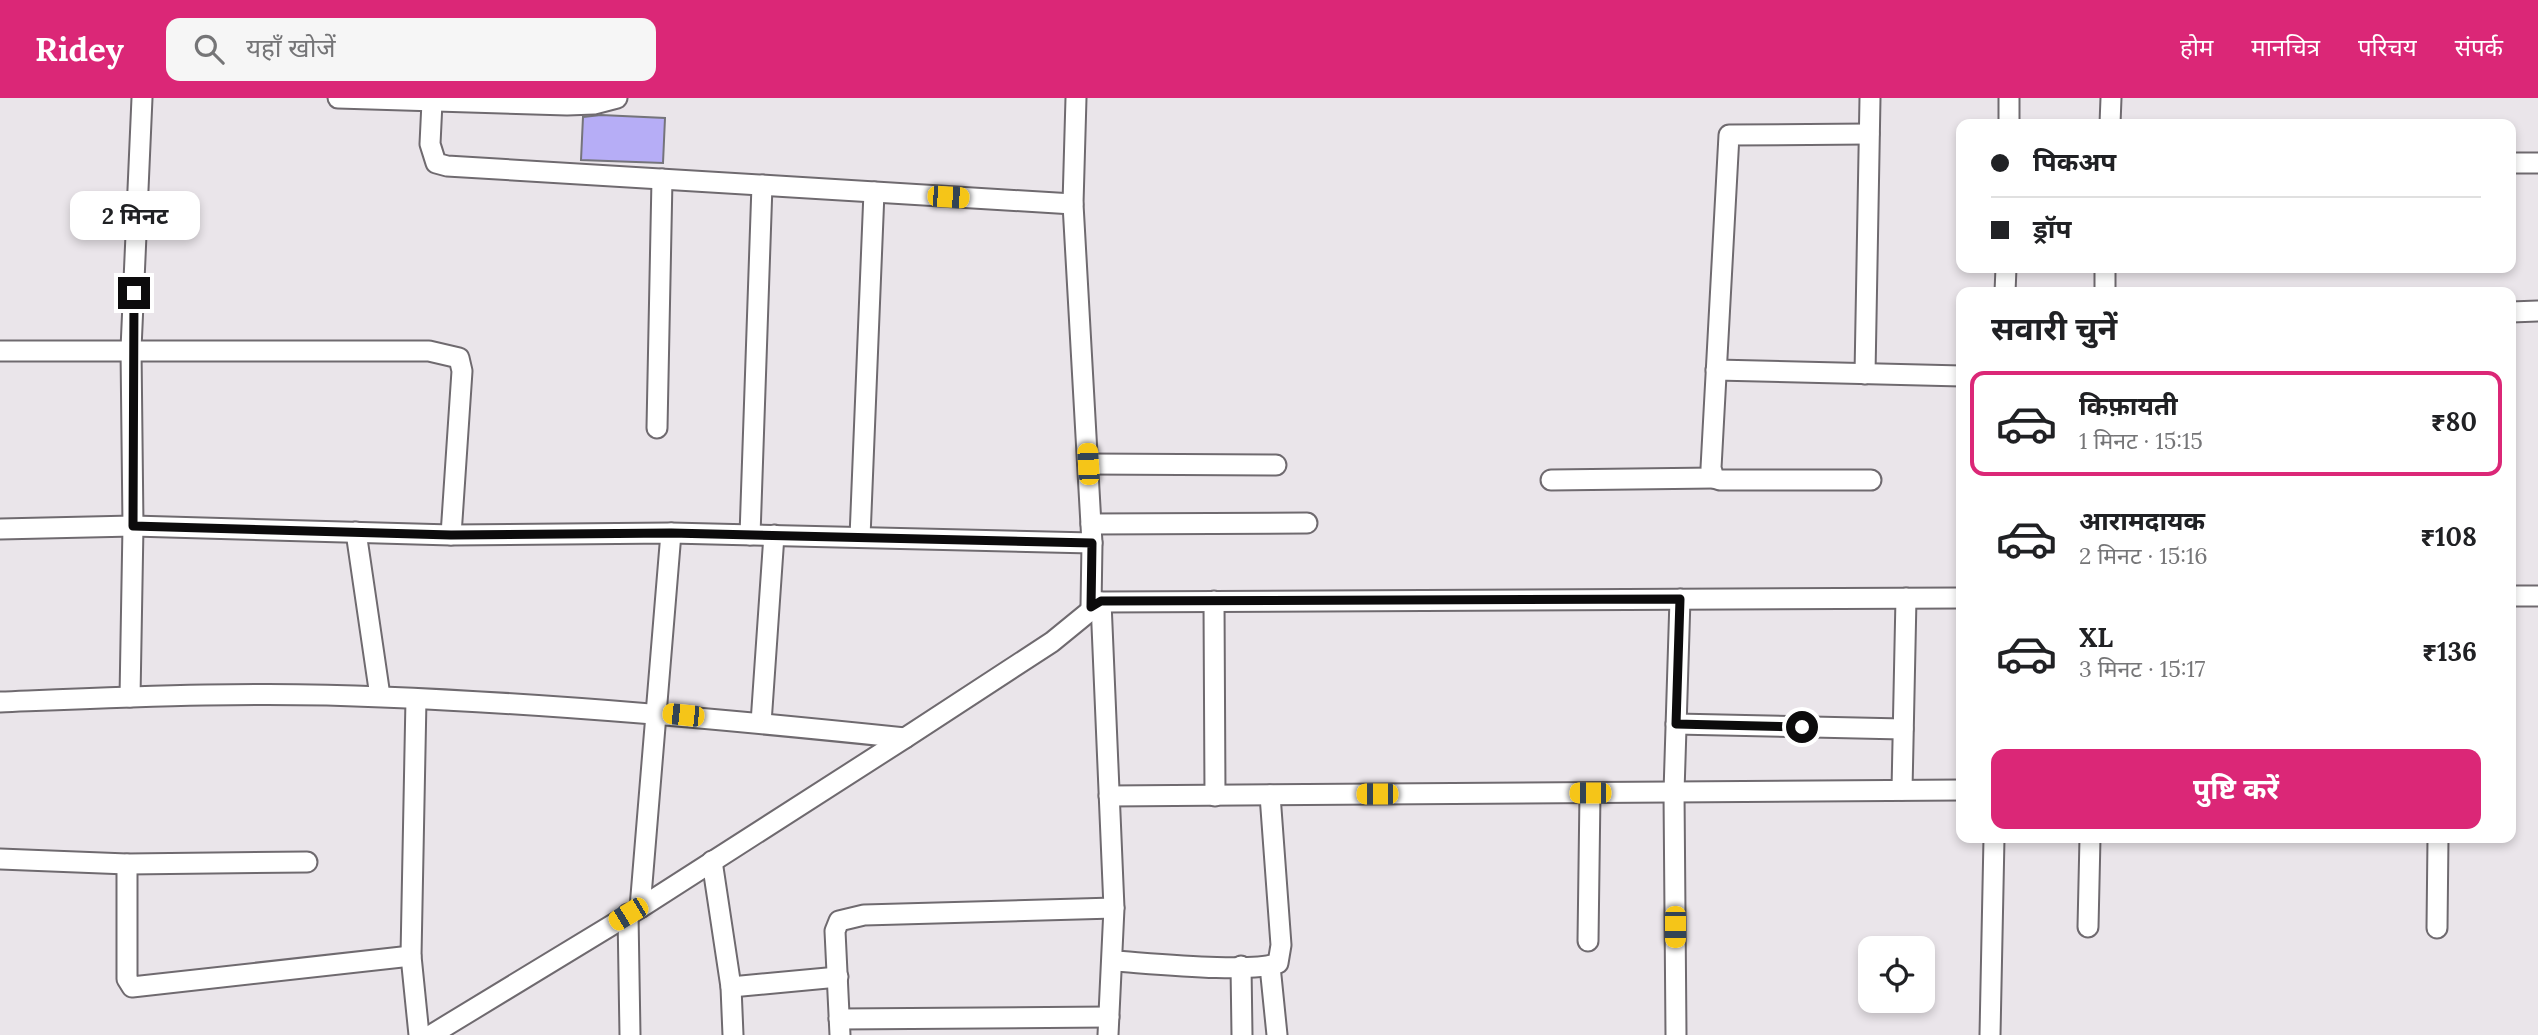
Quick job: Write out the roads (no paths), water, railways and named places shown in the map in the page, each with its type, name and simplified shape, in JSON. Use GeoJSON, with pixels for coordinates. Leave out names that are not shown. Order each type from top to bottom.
{"type":"FeatureCollection","features":[{"type":"Feature","properties":{"kind":"street"},"geometry":{"type":"LineString","coordinates":[[130,697],[133,526],[131,349],[142,98]]}},
{"type":"Feature","properties":{"kind":"street"},"geometry":{"type":"LineString","coordinates":[[338,98],[594,104],[617,98]]}},
{"type":"Feature","properties":{"kind":"street"},"geometry":{"type":"LineString","coordinates":[[1076,98],[1073,204],[1114,908],[1114,961],[1109,1026],[840,1027],[835,930],[839,921],[850,917],[1114,908]]}},
{"type":"Feature","properties":{"kind":"street"},"geometry":{"type":"LineString","coordinates":[[1865,374],[1870,98]]}},
{"type":"Feature","properties":{"kind":"street"},"geometry":{"type":"LineString","coordinates":[[2009,98],[2009,119]]}},
{"type":"Feature","properties":{"kind":"street"},"geometry":{"type":"LineString","coordinates":[[2110,119],[2111,98]]}},
{"type":"Feature","properties":{"kind":"street"},"geometry":{"type":"LineString","coordinates":[[432,102],[430,144],[436,163],[1073,204]]}},
{"type":"Feature","properties":{"kind":"street"},"geometry":{"type":"LineString","coordinates":[[1714,478],[1711,468],[1729,135],[1869,134]]}},
{"type":"Feature","properties":{"kind":"street"},"geometry":{"type":"LineString","coordinates":[[2516,163],[2538,163]]}},
{"type":"Feature","properties":{"kind":"street"},"geometry":{"type":"LineString","coordinates":[[657,428],[662,179]]}},
{"type":"Feature","properties":{"kind":"street"},"geometry":{"type":"LineString","coordinates":[[750,535],[762,185]]}},
{"type":"Feature","properties":{"kind":"street"},"geometry":{"type":"LineString","coordinates":[[860,537],[874,192]]}},
{"type":"Feature","properties":{"kind":"street"},"geometry":{"type":"LineString","coordinates":[[2516,312],[2538,311]]}},
{"type":"Feature","properties":{"kind":"street"},"geometry":{"type":"LineString","coordinates":[[0,351],[429,351],[459,358],[462,370],[451,535]]}},
{"type":"Feature","properties":{"kind":"street"},"geometry":{"type":"LineString","coordinates":[[1716,370],[1956,376]]}},
{"type":"Feature","properties":{"kind":"street"},"geometry":{"type":"LineString","coordinates":[[1088,464],[1276,465]]}},
{"type":"Feature","properties":{"kind":"street"},"geometry":{"type":"LineString","coordinates":[[1551,480],[1871,480]]}},
{"type":"Feature","properties":{"kind":"street"},"geometry":{"type":"LineString","coordinates":[[0,529],[133,526],[451,535],[671,533],[860,537],[1091,533],[1307,523]]}},
{"type":"Feature","properties":{"kind":"street"},"geometry":{"type":"LineString","coordinates":[[356,532],[380,696]]}},
{"type":"Feature","properties":{"kind":"street"},"geometry":{"type":"LineString","coordinates":[[630,1035],[634,911],[657,712],[671,533]]}},
{"type":"Feature","properties":{"kind":"street"},"geometry":{"type":"LineString","coordinates":[[761,723],[774,535]]}},
{"type":"Feature","properties":{"kind":"street"},"geometry":{"type":"LineString","coordinates":[[2516,596],[2538,596]]}},
{"type":"Feature","properties":{"kind":"street"},"geometry":{"type":"LineString","coordinates":[[1902,790],[1906,598]]}},
{"type":"Feature","properties":{"kind":"street"},"geometry":{"type":"LineString","coordinates":[[431,1035],[634,911],[905,738],[1075,626],[1096,604],[1214,601],[1956,598]]}},
{"type":"Feature","properties":{"kind":"street"},"geometry":{"type":"LineString","coordinates":[[1675,1035],[1674,792],[1680,599]]}},
{"type":"Feature","properties":{"kind":"street"},"geometry":{"type":"LineString","coordinates":[[1214,601],[1215,796]]}},
{"type":"Feature","properties":{"kind":"street"},"geometry":{"type":"LineString","coordinates":[[0,702],[130,697],[380,696],[657,712],[905,738]]}},
{"type":"Feature","properties":{"kind":"street"},"geometry":{"type":"LineString","coordinates":[[416,699],[411,956],[419,1035]]}},
{"type":"Feature","properties":{"kind":"street"},"geometry":{"type":"LineString","coordinates":[[1676,724],[1903,729]]}},
{"type":"Feature","properties":{"kind":"street"},"geometry":{"type":"LineString","coordinates":[[1109,796],[1956,790]]}},
{"type":"Feature","properties":{"kind":"street"},"geometry":{"type":"LineString","coordinates":[[1588,941],[1590,793]]}},
{"type":"Feature","properties":{"kind":"street"},"geometry":{"type":"LineString","coordinates":[[1114,961],[1241,967],[1270,967],[1278,963],[1281,957],[1270,795]]}},
{"type":"Feature","properties":{"kind":"street"},"geometry":{"type":"LineString","coordinates":[[1990,1035],[1994,843]]}},
{"type":"Feature","properties":{"kind":"street"},"geometry":{"type":"LineString","coordinates":[[2088,927],[2090,843]]}},
{"type":"Feature","properties":{"kind":"street"},"geometry":{"type":"LineString","coordinates":[[2437,928],[2438,843]]}},
{"type":"Feature","properties":{"kind":"street"},"geometry":{"type":"LineString","coordinates":[[0,859],[127,864],[307,862]]}},
{"type":"Feature","properties":{"kind":"street"},"geometry":{"type":"LineString","coordinates":[[712,861],[731,987],[733,1035]]}},
{"type":"Feature","properties":{"kind":"street"},"geometry":{"type":"LineString","coordinates":[[127,864],[127,979],[132,987],[411,956]]}},
{"type":"Feature","properties":{"kind":"street"},"geometry":{"type":"LineString","coordinates":[[1241,967],[1242,1035]]}},
{"type":"Feature","properties":{"kind":"street"},"geometry":{"type":"LineString","coordinates":[[1270,967],[1277,1035]]}},
{"type":"Feature","properties":{"kind":"street"},"geometry":{"type":"LineString","coordinates":[[731,987],[838,977]]}}]}
